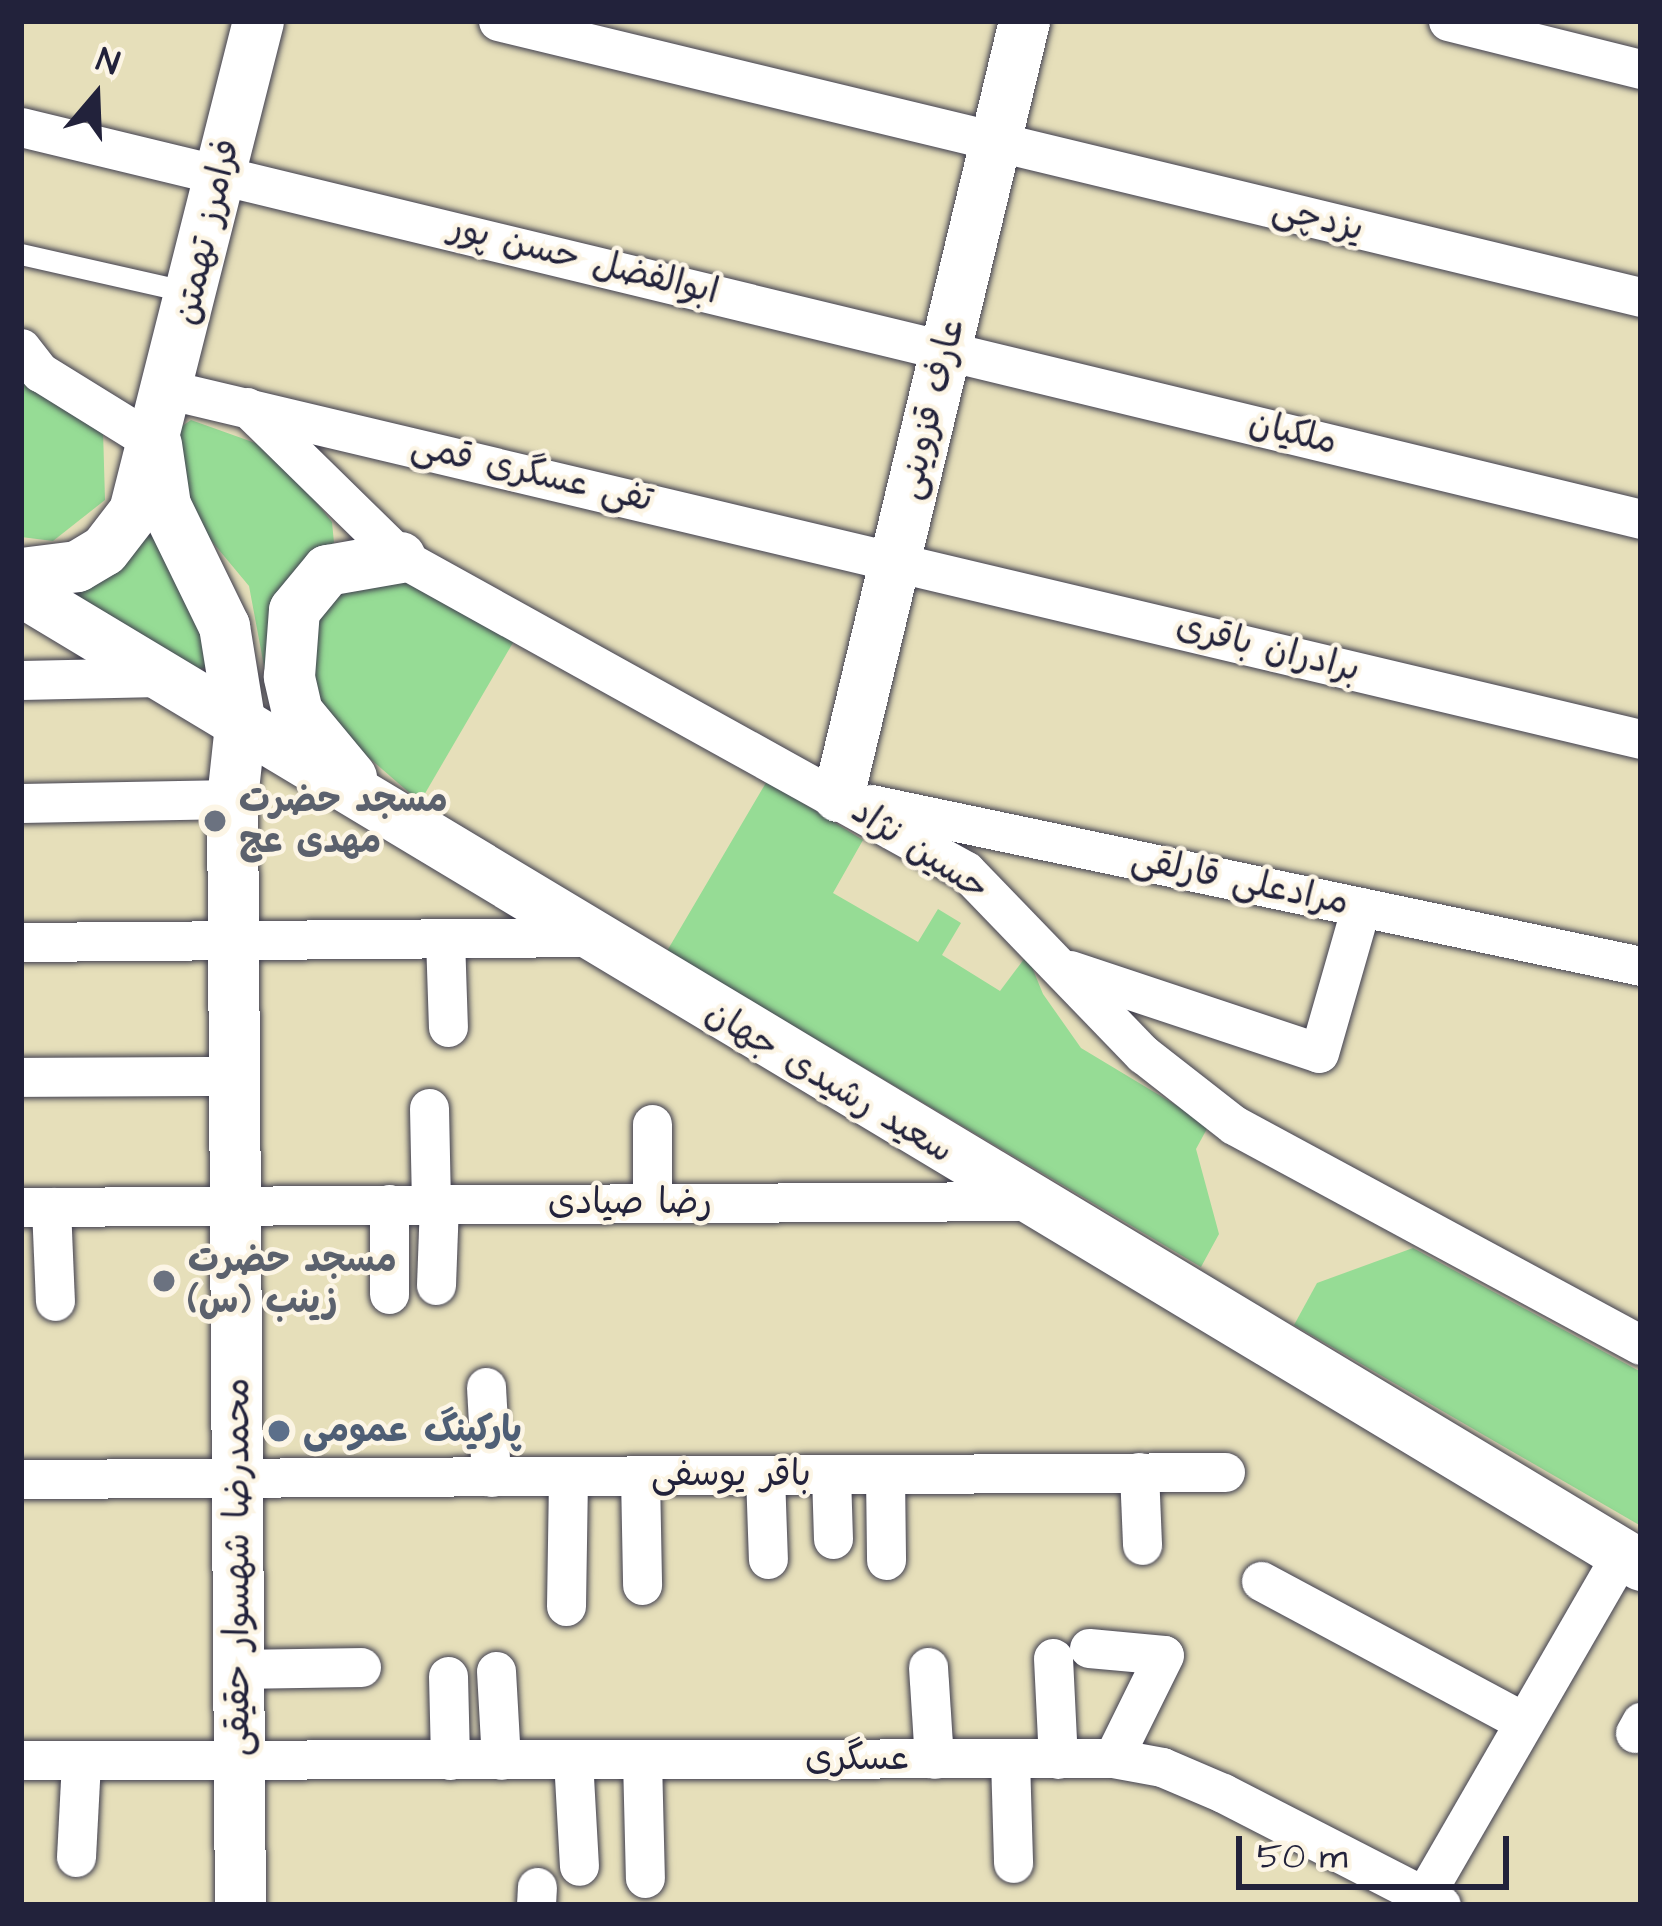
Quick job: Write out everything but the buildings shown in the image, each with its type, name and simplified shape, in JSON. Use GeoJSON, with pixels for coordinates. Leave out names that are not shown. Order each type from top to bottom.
{"type":"FeatureCollection","features":[{"type":"Feature","properties":{"kind":"street","name":"فرامرز تهمتن"},"geometry":{"type":"LineString","coordinates":[[21,573],[76,566],[104,550],[134,511],[170,390],[258,21]]}},
{"type":"Feature","properties":{"kind":"street","name":"یزدچی"},"geometry":{"type":"LineString","coordinates":[[498,21],[1641,297]]}},
{"type":"Feature","properties":{"kind":"street","name":"عارف قزوینی"},"geometry":{"type":"LineString","coordinates":[[838,796],[1024,21]]}},
{"type":"Feature","properties":{"kind":"street"},"geometry":{"type":"LineString","coordinates":[[1448,21],[1641,69]]}},
{"type":"Feature","properties":{"kind":"street","name":"ابوالفضل حسن پور"},"geometry":{"type":"LineString","coordinates":[[21,127],[222,171],[946,348]]}},
{"type":"Feature","properties":{"kind":"street"},"geometry":{"type":"LineString","coordinates":[[21,348],[40,372],[156,443]]}},
{"type":"Feature","properties":{"kind":"street","name":"ملکیان"},"geometry":{"type":"LineString","coordinates":[[946,348],[1641,519]]}},
{"type":"Feature","properties":{"kind":"street","name":"تفی عسگری قمی"},"geometry":{"type":"LineString","coordinates":[[170,390],[895,557]]}},
{"type":"Feature","properties":{"kind":"street","name":"حسین نژاد"},"geometry":{"type":"LineString","coordinates":[[247,407],[400,557],[966,871],[1066,969],[1143,1054],[1234,1125],[1641,1345]]}},
{"type":"Feature","properties":{"kind":"street","name":"محمدرضا شهسوار حقیقی"},"geometry":{"type":"LineString","coordinates":[[156,443],[164,505],[224,626],[240,725],[232,799],[240,1905]]}},
{"type":"Feature","properties":{"kind":"street"},"geometry":{"type":"LineString","coordinates":[[390,816],[297,712],[291,642],[303,590],[327,570],[400,557]]}},
{"type":"Feature","properties":{"kind":"street","name":"برادران باقری"},"geometry":{"type":"LineString","coordinates":[[895,557],[1641,740]]}},
{"type":"Feature","properties":{"kind":"street","name":"سعید رشیدی جهان"},"geometry":{"type":"LineString","coordinates":[[21,591],[1025,1201],[1631,1560]]}},
{"type":"Feature","properties":{"kind":"street"},"geometry":{"type":"LineString","coordinates":[[21,680],[160,677]]}},
{"type":"Feature","properties":{"kind":"street","name":"مرادعلی قارلقی"},"geometry":{"type":"LineString","coordinates":[[838,796],[1641,966]]}},
{"type":"Feature","properties":{"kind":"street"},"geometry":{"type":"LineString","coordinates":[[21,803],[232,799]]}},
{"type":"Feature","properties":{"kind":"street"},"geometry":{"type":"LineString","coordinates":[[1066,969],[1319,1053],[1361,907]]}},
{"type":"Feature","properties":{"kind":"street"},"geometry":{"type":"LineString","coordinates":[[445,938],[448,1027]]}},
{"type":"Feature","properties":{"kind":"street"},"geometry":{"type":"LineString","coordinates":[[21,942],[590,938]]}},
{"type":"Feature","properties":{"kind":"street"},"geometry":{"type":"LineString","coordinates":[[21,1077],[235,1076]]}},
{"type":"Feature","properties":{"kind":"street"},"geometry":{"type":"LineString","coordinates":[[429,1108],[436,1285]]}},
{"type":"Feature","properties":{"kind":"street"},"geometry":{"type":"LineString","coordinates":[[652,1124],[652,1203]]}},
{"type":"Feature","properties":{"kind":"street","name":"رضا صیادی"},"geometry":{"type":"LineString","coordinates":[[36,1207],[1025,1201]]}},
{"type":"Feature","properties":{"kind":"street"},"geometry":{"type":"LineString","coordinates":[[388,1204],[389,1294]]}},
{"type":"Feature","properties":{"kind":"street"},"geometry":{"type":"LineString","coordinates":[[36,1207],[55,1301]]}},
{"type":"Feature","properties":{"kind":"street"},"geometry":{"type":"LineString","coordinates":[[486,1387],[491,1477]]}},
{"type":"Feature","properties":{"kind":"street"},"geometry":{"type":"LineString","coordinates":[[1139,1472],[1142,1545]]}},
{"type":"Feature","properties":{"kind":"street","name":"باقر یوسفی"},"geometry":{"type":"LineString","coordinates":[[21,1480],[1225,1472]]}},
{"type":"Feature","properties":{"kind":"street"},"geometry":{"type":"LineString","coordinates":[[831,1474],[833,1539]]}},
{"type":"Feature","properties":{"kind":"street"},"geometry":{"type":"LineString","coordinates":[[885,1474],[886,1560]]}},
{"type":"Feature","properties":{"kind":"street"},"geometry":{"type":"LineString","coordinates":[[765,1475],[768,1559]]}},
{"type":"Feature","properties":{"kind":"street"},"geometry":{"type":"LineString","coordinates":[[640,1476],[642,1586]]}},
{"type":"Feature","properties":{"kind":"street"},"geometry":{"type":"LineString","coordinates":[[566,1606],[568,1477]]}},
{"type":"Feature","properties":{"kind":"street"},"geometry":{"type":"LineString","coordinates":[[1433,1900],[1524,1722],[1631,1560]]}},
{"type":"Feature","properties":{"kind":"street"},"geometry":{"type":"LineString","coordinates":[[1261,1581],[1524,1722]]}},
{"type":"Feature","properties":{"kind":"street"},"geometry":{"type":"LineString","coordinates":[[1058,1759],[1071,1653],[1164,1655],[1113,1759]]}},
{"type":"Feature","properties":{"kind":"street"},"geometry":{"type":"LineString","coordinates":[[238,1669],[361,1667]]}},
{"type":"Feature","properties":{"kind":"street"},"geometry":{"type":"LineString","coordinates":[[928,1667],[934,1759]]}},
{"type":"Feature","properties":{"kind":"street"},"geometry":{"type":"LineString","coordinates":[[496,1671],[501,1760]]}},
{"type":"Feature","properties":{"kind":"street"},"geometry":{"type":"LineString","coordinates":[[448,1676],[450,1760]]}},
{"type":"Feature","properties":{"kind":"street"},"geometry":{"type":"LineString","coordinates":[[1010,1759],[1012,1863]]}},
{"type":"Feature","properties":{"kind":"street","name":"عسگری"},"geometry":{"type":"LineString","coordinates":[[21,1760],[1113,1759],[1162,1767],[1223,1793],[1433,1900]]}},
{"type":"Feature","properties":{"kind":"street"},"geometry":{"type":"LineString","coordinates":[[76,1857],[81,1760]]}},
{"type":"Feature","properties":{"kind":"street"},"geometry":{"type":"LineString","coordinates":[[573,1760],[579,1866]]}},
{"type":"Feature","properties":{"kind":"street"},"geometry":{"type":"LineString","coordinates":[[642,1760],[645,1878]]}},
{"type":"Feature","properties":{"kind":"lane"},"geometry":{"type":"LineString","coordinates":[[21,254],[193,294]]}},
{"type":"Feature","properties":{"kind":"green space"},"geometry":{"type":"Polygon","coordinates":[[[21,371],[103,430],[105,500],[53,541],[21,537],[21,371]]]}},
{"type":"Feature","properties":{"kind":"green space"},"geometry":{"type":"Polygon","coordinates":[[[191,420],[275,450],[332,522],[334,543],[308,554],[276,600],[267,682],[249,586],[184,508],[178,429],[191,420]]]}},
{"type":"Feature","properties":{"kind":"green space"},"geometry":{"type":"Polygon","coordinates":[[[149,527],[184,571],[209,667],[196,670],[54,583],[149,527]]]}},
{"type":"Feature","properties":{"kind":"green space"},"geometry":{"type":"Polygon","coordinates":[[[336,581],[417,582],[518,634],[420,802],[315,711],[312,622],[336,581]]]}},
{"type":"Feature","properties":{"kind":"green space"},"geometry":{"type":"Polygon","coordinates":[[[767,781],[863,840],[833,893],[918,942],[938,909],[961,923],[942,955],[1000,991],[1027,955],[1043,994],[1081,1048],[1209,1125],[1196,1149],[1219,1234],[1201,1267],[667,951],[767,781]]]}},
{"type":"Feature","properties":{"kind":"green space"},"geometry":{"type":"Polygon","coordinates":[[[1413,1248],[1641,1372],[1641,1526],[1294,1325],[1317,1283],[1413,1248]]]}},
{"type":"Feature","properties":{"kind":"place","name":"مسجد حضرت مهدی عج"},"geometry":{"type":"Point","coordinates":[215,821]}},
{"type":"Feature","properties":{"kind":"place","name":"مسجد حضرت زینب (س)"},"geometry":{"type":"Point","coordinates":[164,1281]}},
{"type":"Feature","properties":{"kind":"place","name":"پارکینگ عمومی"},"geometry":{"type":"Point","coordinates":[279,1431]}}]}
